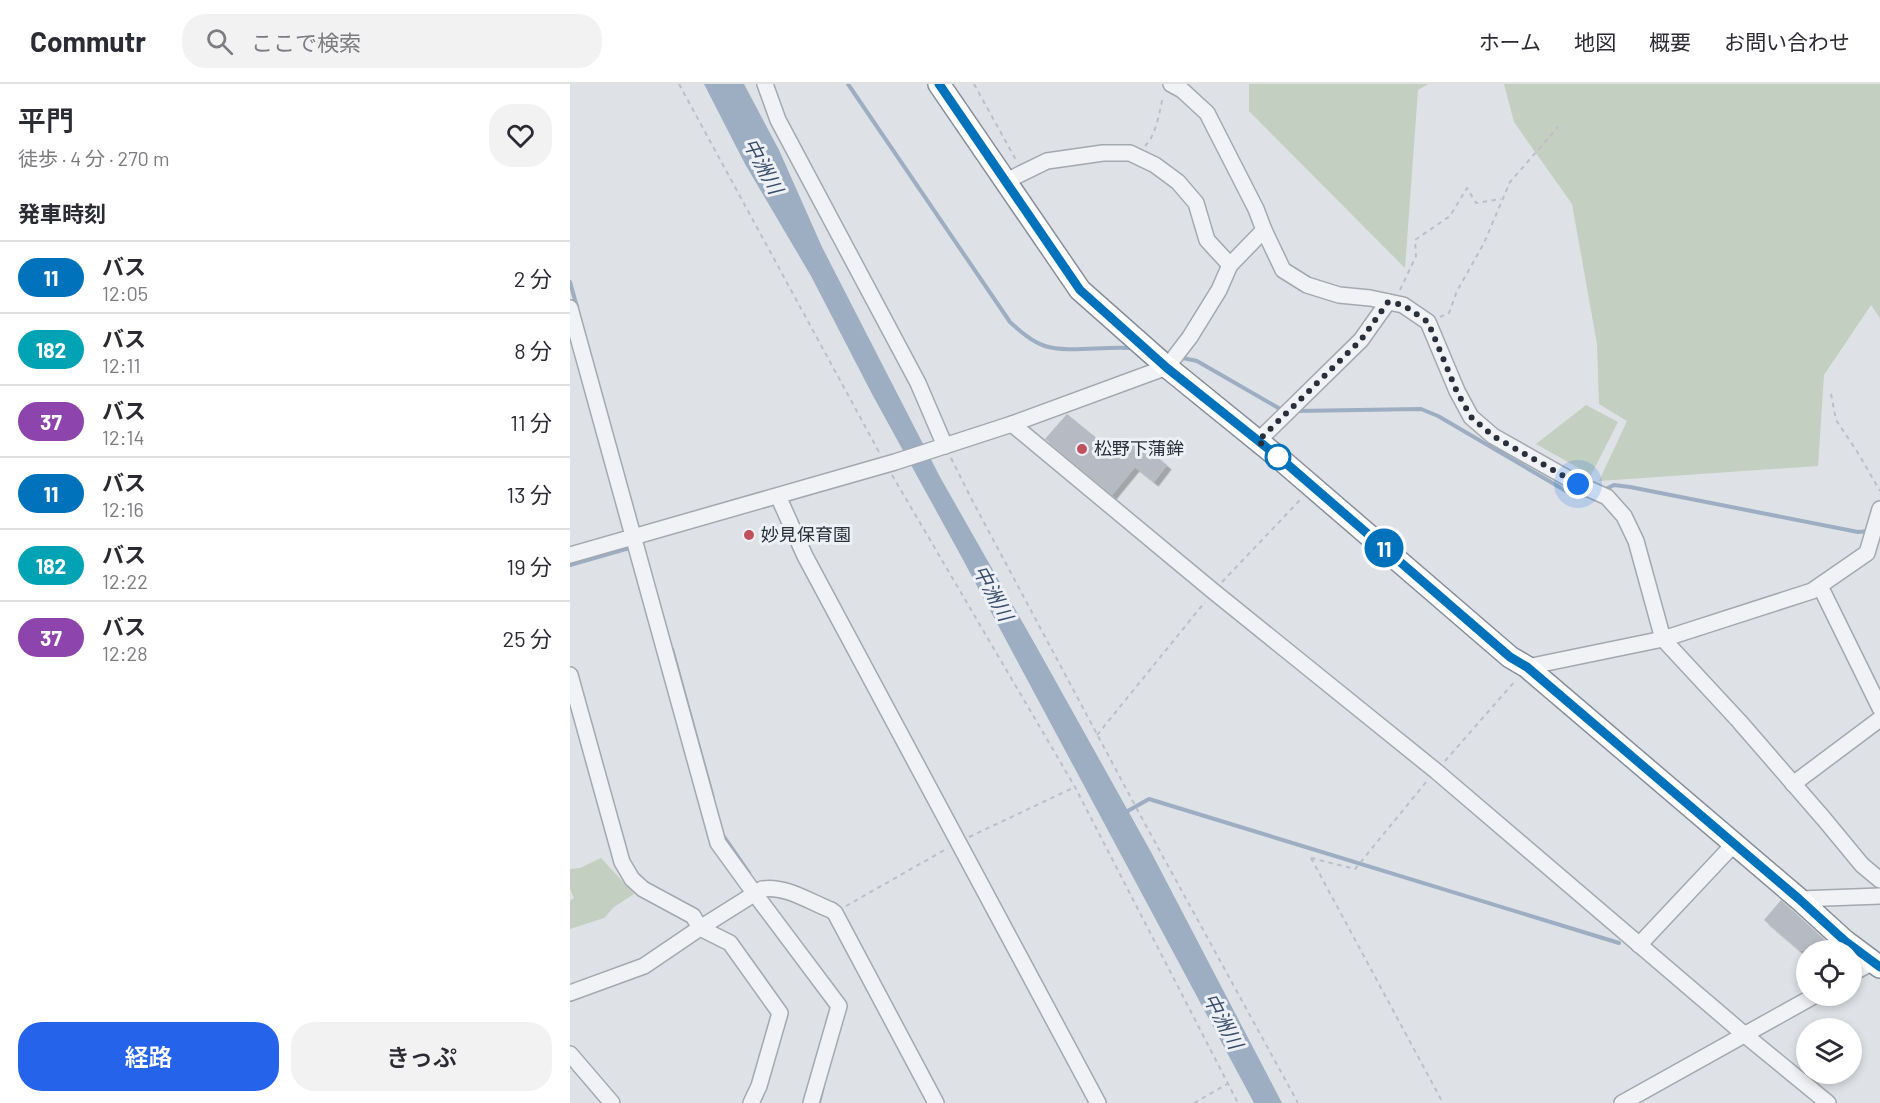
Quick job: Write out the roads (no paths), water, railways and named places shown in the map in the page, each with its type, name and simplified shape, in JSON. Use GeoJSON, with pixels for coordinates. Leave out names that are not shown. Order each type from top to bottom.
{"type":"FeatureCollection","features":[{"type":"Feature","properties":{"kind":"highway"},"geometry":{"type":"LineString","coordinates":[[939,84],[1015,177],[1038,230],[1080,290],[1167,368],[1313,486],[1510,657],[1527,667],[1845,941],[1876,964]]}},
{"type":"Feature","properties":{"kind":"street"},"geometry":{"type":"LineString","coordinates":[[765,84],[778,120],[918,383],[942,447]]}},
{"type":"Feature","properties":{"kind":"street"},"geometry":{"type":"LineString","coordinates":[[1167,89],[1182,90],[1207,113],[1256,209],[1283,270],[1307,285],[1339,295],[1370,298],[1403,305],[1428,322],[1457,392],[1471,417],[1493,436],[1578,484],[1607,496],[1624,516],[1636,541],[1663,639],[1738,721],[1862,865],[1880,880]]}},
{"type":"Feature","properties":{"kind":"street"},"geometry":{"type":"LineString","coordinates":[[1015,177],[1047,161],[1103,153],[1130,153],[1155,165],[1178,182],[1196,203],[1207,240],[1230,265]]}},
{"type":"Feature","properties":{"kind":"street"},"geometry":{"type":"LineString","coordinates":[[570,555],[637,540],[942,447],[1167,368],[1190,337],[1219,290],[1230,265],[1264,230]]}},
{"type":"Feature","properties":{"kind":"street"},"geometry":{"type":"LineString","coordinates":[[1258,441],[1361,340],[1388,302]]}},
{"type":"Feature","properties":{"kind":"street"},"geometry":{"type":"LineString","coordinates":[[570,308],[637,540],[718,843],[759,892],[839,1006],[812,1103]]}},
{"type":"Feature","properties":{"kind":"street"},"geometry":{"type":"LineString","coordinates":[[1012,424],[1213,591],[1436,771],[1828,1103]]}},
{"type":"Feature","properties":{"kind":"street"},"geometry":{"type":"LineString","coordinates":[[777,496],[805,556],[1098,1103]]}},
{"type":"Feature","properties":{"kind":"street"},"geometry":{"type":"LineString","coordinates":[[1527,667],[1663,639],[1812,591],[1867,553],[1880,509]]}},
{"type":"Feature","properties":{"kind":"street"},"geometry":{"type":"LineString","coordinates":[[1820,586],[1880,708]]}},
{"type":"Feature","properties":{"kind":"street"},"geometry":{"type":"LineString","coordinates":[[570,675],[622,862],[632,879],[643,889],[693,916],[700,928],[730,943],[780,1014],[759,1086],[751,1103]]}},
{"type":"Feature","properties":{"kind":"street"},"geometry":{"type":"LineString","coordinates":[[1793,784],[1880,719]]}},
{"type":"Feature","properties":{"kind":"street"},"geometry":{"type":"LineString","coordinates":[[1639,945],[1734,844]]}},
{"type":"Feature","properties":{"kind":"street"},"geometry":{"type":"LineString","coordinates":[[570,993],[644,966],[759,892],[768,888],[784,891],[835,913],[936,1103]]}},
{"type":"Feature","properties":{"kind":"street"},"geometry":{"type":"LineString","coordinates":[[1799,899],[1880,896]]}},
{"type":"Feature","properties":{"kind":"street"},"geometry":{"type":"LineString","coordinates":[[1862,970],[1876,964]]}},
{"type":"Feature","properties":{"kind":"street"},"geometry":{"type":"LineString","coordinates":[[1622,1103],[1797,1006]]}},
{"type":"Feature","properties":{"kind":"street"},"geometry":{"type":"LineString","coordinates":[[570,1054],[612,1103]]}},
{"type":"Feature","properties":{"kind":"water","name":"中洲川"},"geometry":{"type":"Polygon","coordinates":[[[704,84],[744,84],[779,150],[822,247],[940,477],[1151,852],[1282,1103],[1254,1103],[872,394],[811,276],[745,164],[704,84]]]}},
{"type":"Feature","properties":{"kind":"waterway"},"geometry":{"type":"LineString","coordinates":[[848,84],[1010,322],[1035,342],[1054,348],[1129,348]]}},
{"type":"Feature","properties":{"kind":"waterway"},"geometry":{"type":"LineString","coordinates":[[570,282],[577,307]]}},
{"type":"Feature","properties":{"kind":"waterway"},"geometry":{"type":"LineString","coordinates":[[1183,358],[1197,361],[1282,410]]}},
{"type":"Feature","properties":{"kind":"waterway"},"geometry":{"type":"LineString","coordinates":[[1296,411],[1421,409],[1438,416],[1573,495],[1589,496]]}},
{"type":"Feature","properties":{"kind":"waterway"},"geometry":{"type":"LineString","coordinates":[[1604,490],[1614,485],[1630,487],[1858,532],[1870,531]]}},
{"type":"Feature","properties":{"kind":"waterway"},"geometry":{"type":"LineString","coordinates":[[570,565],[633,547]]}},
{"type":"Feature","properties":{"kind":"waterway"},"geometry":{"type":"LineString","coordinates":[[672,649],[713,798]]}},
{"type":"Feature","properties":{"kind":"waterway"},"geometry":{"type":"LineString","coordinates":[[1126,812],[1149,799],[1619,943]]}},
{"type":"Feature","properties":{"kind":"waterway"},"geometry":{"type":"LineString","coordinates":[[722,834],[749,873]]}},
{"type":"Feature","properties":{"kind":"waterway"},"geometry":{"type":"LineString","coordinates":[[819,1103],[823,1086]]}},
{"type":"Feature","properties":{"kind":"place","name":"松野下蒲鉾"},"geometry":{"type":"Point","coordinates":[1082,449]}},
{"type":"Feature","properties":{"kind":"place","name":"妙見保育園"},"geometry":{"type":"Point","coordinates":[749,535]}}]}
